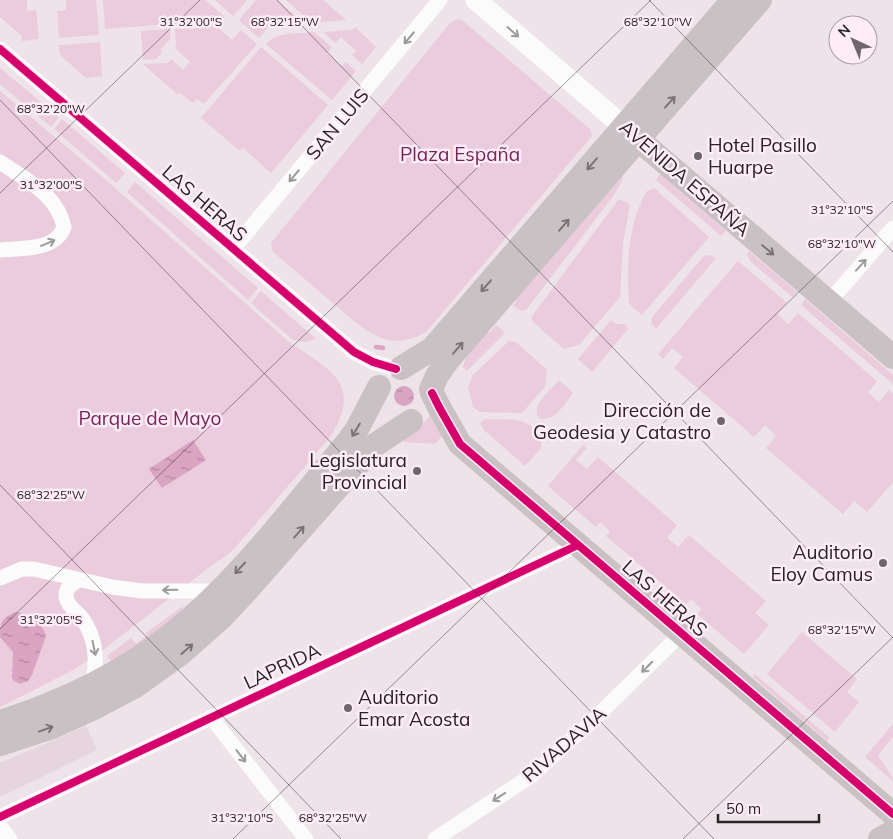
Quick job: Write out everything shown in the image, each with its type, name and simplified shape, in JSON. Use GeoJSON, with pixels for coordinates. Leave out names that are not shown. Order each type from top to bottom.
{"type":"FeatureCollection","features":[{"type":"Feature","properties":{"kind":"main road","name":"AVENIDA ESPAÑA"},"geometry":{"type":"LineString","coordinates":[[476,0],[893,357]]}},
{"type":"Feature","properties":{"kind":"main road"},"geometry":{"type":"LineString","coordinates":[[0,744],[52,727],[96,707],[134,686],[179,655],[221,618],[379,441],[420,417],[426,410],[432,391],[445,363],[631,133],[733,0]]}},
{"type":"Feature","properties":{"kind":"main road"},"geometry":{"type":"LineString","coordinates":[[399,369],[432,349],[631,133],[760,0]]}},
{"type":"Feature","properties":{"kind":"main road"},"geometry":{"type":"LineString","coordinates":[[0,722],[42,708],[92,685],[124,668],[169,636],[218,591],[272,532],[353,436],[383,378],[390,372],[408,368],[417,370],[424,376],[432,391]]}},
{"type":"Feature","properties":{"kind":"main road"},"geometry":{"type":"LineString","coordinates":[[379,387],[380,405],[385,413],[392,419],[402,422],[411,421]]}},
{"type":"Feature","properties":{"kind":"main road","name":"LAS HERAS"},"geometry":{"type":"LineString","coordinates":[[432,391],[439,408],[460,444],[893,814]]}},
{"type":"Feature","properties":{"kind":"main road"},"geometry":{"type":"LineString","coordinates":[[880,839],[893,832]]}},
{"type":"Feature","properties":{"kind":"street","name":"SAN LUIS"},"geometry":{"type":"LineString","coordinates":[[233,249],[440,0]]}},
{"type":"Feature","properties":{"kind":"street","name":"LAS HERAS"},"geometry":{"type":"LineString","coordinates":[[0,49],[354,352],[373,362],[399,369]]}},
{"type":"Feature","properties":{"kind":"street"},"geometry":{"type":"LineString","coordinates":[[0,162],[51,199],[58,208],[64,227],[60,236],[46,244],[0,250]]}},
{"type":"Feature","properties":{"kind":"street"},"geometry":{"type":"LineString","coordinates":[[829,302],[893,228]]}},
{"type":"Feature","properties":{"kind":"street","name":"LAPRIDA"},"geometry":{"type":"LineString","coordinates":[[0,817],[578,545]]}},
{"type":"Feature","properties":{"kind":"street"},"geometry":{"type":"LineString","coordinates":[[0,578],[22,569],[34,569],[80,580],[142,591],[218,591]]}},
{"type":"Feature","properties":{"kind":"street"},"geometry":{"type":"LineString","coordinates":[[80,580],[68,588],[66,599],[82,619],[92,640],[96,657],[92,685]]}},
{"type":"Feature","properties":{"kind":"street","name":"RIVADAVIA"},"geometry":{"type":"LineString","coordinates":[[435,839],[532,776],[591,722],[682,633]]}},
{"type":"Feature","properties":{"kind":"street"},"geometry":{"type":"LineString","coordinates":[[211,717],[306,839]]}},
{"type":"Feature","properties":{"kind":"street"},"geometry":{"type":"LineString","coordinates":[[0,826],[10,839]]}},
{"type":"Feature","properties":{"kind":"shaded area"},"geometry":{"type":"Polygon","coordinates":[[[86,726],[97,750],[0,797],[0,763],[86,726]]]}},
{"type":"Feature","properties":{"kind":"green space"},"geometry":{"type":"Polygon","coordinates":[[[0,0],[27,0],[27,11],[36,10],[39,39],[22,41],[22,36],[0,17],[0,0]]]}},
{"type":"Feature","properties":{"kind":"green space"},"geometry":{"type":"Polygon","coordinates":[[[66,0],[96,0],[99,35],[59,38],[57,11],[66,10],[66,0]]]}},
{"type":"Feature","properties":{"kind":"green space"},"geometry":{"type":"Polygon","coordinates":[[[103,0],[205,0],[225,17],[222,20],[105,29],[103,0]]]}},
{"type":"Feature","properties":{"kind":"green space"},"geometry":{"type":"Polygon","coordinates":[[[215,0],[247,0],[233,16],[215,0]]]}},
{"type":"Feature","properties":{"kind":"green space"},"geometry":{"type":"Polygon","coordinates":[[[256,0],[277,0],[304,23],[269,26],[259,38],[239,20],[256,0]]]}},
{"type":"Feature","properties":{"kind":"green space"},"geometry":{"type":"Polygon","coordinates":[[[286,0],[323,0],[346,20],[312,23],[286,0]]]}},
{"type":"Feature","properties":{"kind":"green space","name":"Plaza España"},"geometry":{"type":"Polygon","coordinates":[[[458,19],[463,21],[591,130],[592,136],[426,332],[406,340],[389,340],[373,334],[355,322],[272,251],[271,243],[450,23],[458,19]]]}},
{"type":"Feature","properties":{"kind":"green space"},"geometry":{"type":"Polygon","coordinates":[[[216,26],[232,40],[241,30],[257,44],[204,104],[197,99],[193,103],[180,93],[178,95],[143,64],[168,63],[171,59],[183,70],[190,62],[175,48],[175,29],[216,26]]]}},
{"type":"Feature","properties":{"kind":"green space"},"geometry":{"type":"Polygon","coordinates":[[[355,27],[376,47],[362,64],[352,55],[356,51],[341,37],[335,43],[323,32],[352,30],[355,27]]]}},
{"type":"Feature","properties":{"kind":"green space"},"geometry":{"type":"Polygon","coordinates":[[[170,29],[170,41],[160,50],[162,52],[156,59],[143,60],[141,31],[170,29]]]}},
{"type":"Feature","properties":{"kind":"green space"},"geometry":{"type":"Polygon","coordinates":[[[314,32],[332,47],[327,53],[342,66],[346,62],[356,71],[332,100],[266,44],[282,35],[314,32]]]}},
{"type":"Feature","properties":{"kind":"green space"},"geometry":{"type":"Polygon","coordinates":[[[100,42],[102,76],[86,78],[60,55],[59,45],[100,42]]]}},
{"type":"Feature","properties":{"kind":"green space"},"geometry":{"type":"Polygon","coordinates":[[[261,47],[328,105],[271,173],[243,148],[240,151],[201,118],[261,47]]]}},
{"type":"Feature","properties":{"kind":"green space"},"geometry":{"type":"Polygon","coordinates":[[[0,68],[59,117],[51,127],[0,84],[0,68]]]}},
{"type":"Feature","properties":{"kind":"green space","name":"Parque de Mayo"},"geometry":{"type":"Polygon","coordinates":[[[0,91],[106,180],[289,342],[328,369],[337,379],[342,390],[344,402],[340,418],[331,436],[234,549],[103,650],[75,669],[0,707],[0,91]]]}},
{"type":"Feature","properties":{"kind":"green space"},"geometry":{"type":"Polygon","coordinates":[[[62,119],[125,173],[116,183],[54,129],[62,119]]]}},
{"type":"Feature","properties":{"kind":"green space"},"geometry":{"type":"Polygon","coordinates":[[[622,173],[623,179],[614,195],[526,310],[521,311],[513,306],[516,302],[514,298],[622,173]]]}},
{"type":"Feature","properties":{"kind":"green space"},"geometry":{"type":"Polygon","coordinates":[[[660,174],[726,231],[721,236],[656,180],[660,174]]]}},
{"type":"Feature","properties":{"kind":"green space"},"geometry":{"type":"Polygon","coordinates":[[[135,182],[258,288],[248,300],[127,192],[135,182]]]}},
{"type":"Feature","properties":{"kind":"green space"},"geometry":{"type":"Polygon","coordinates":[[[654,188],[709,237],[642,315],[629,302],[628,259],[632,231],[641,203],[647,191],[654,188]]]}},
{"type":"Feature","properties":{"kind":"green space"},"geometry":{"type":"Polygon","coordinates":[[[619,199],[630,204],[623,243],[620,297],[579,345],[564,349],[533,322],[531,318],[619,199]]]}},
{"type":"Feature","properties":{"kind":"green space"},"geometry":{"type":"Polygon","coordinates":[[[749,251],[797,292],[792,297],[750,261],[747,254],[749,251]]]}},
{"type":"Feature","properties":{"kind":"green space"},"geometry":{"type":"Polygon","coordinates":[[[710,255],[716,258],[656,329],[651,323],[652,317],[704,256],[710,255]]]}},
{"type":"Feature","properties":{"kind":"green space"},"geometry":{"type":"Polygon","coordinates":[[[738,261],[787,303],[777,314],[788,324],[798,313],[877,381],[868,393],[879,402],[889,390],[893,394],[893,482],[867,512],[854,501],[843,514],[766,448],[776,436],[765,425],[754,437],[674,368],[683,357],[672,348],[663,359],[658,354],[738,261]]]}},
{"type":"Feature","properties":{"kind":"green space"},"geometry":{"type":"Polygon","coordinates":[[[261,291],[316,339],[306,342],[293,340],[251,303],[261,291]]]}},
{"type":"Feature","properties":{"kind":"green space"},"geometry":{"type":"Polygon","coordinates":[[[805,299],[893,375],[893,384],[801,305],[805,299]]]}},
{"type":"Feature","properties":{"kind":"green space"},"geometry":{"type":"Polygon","coordinates":[[[611,320],[616,324],[625,324],[628,329],[592,372],[578,359],[611,320]]]}},
{"type":"Feature","properties":{"kind":"green space"},"geometry":{"type":"Polygon","coordinates":[[[496,325],[504,334],[467,371],[463,367],[466,358],[484,333],[490,332],[496,325]]]}},
{"type":"Feature","properties":{"kind":"green space"},"geometry":{"type":"Polygon","coordinates":[[[509,341],[516,342],[547,370],[545,387],[522,413],[480,412],[473,407],[468,388],[473,375],[509,341]]]}},
{"type":"Feature","properties":{"kind":"green space"},"geometry":{"type":"Polygon","coordinates":[[[559,380],[573,393],[559,412],[550,418],[539,418],[537,408],[539,403],[559,380]]]}},
{"type":"Feature","properties":{"kind":"green space"},"geometry":{"type":"Polygon","coordinates":[[[431,414],[446,432],[435,444],[404,442],[403,438],[422,425],[431,414]]]}},
{"type":"Feature","properties":{"kind":"green space"},"geometry":{"type":"Polygon","coordinates":[[[485,419],[509,419],[530,425],[541,437],[541,448],[525,466],[484,430],[480,423],[485,419]]]}},
{"type":"Feature","properties":{"kind":"green space"},"geometry":{"type":"Polygon","coordinates":[[[583,445],[587,448],[576,460],[587,469],[598,457],[677,525],[667,538],[678,547],[689,535],[766,601],[755,613],[769,625],[744,654],[697,614],[702,609],[691,599],[686,604],[606,536],[610,531],[600,522],[596,527],[548,486],[583,445]]]}},
{"type":"Feature","properties":{"kind":"green space"},"geometry":{"type":"Polygon","coordinates":[[[183,606],[182,611],[177,617],[113,662],[107,656],[131,638],[136,644],[147,635],[146,633],[183,606]]]}},
{"type":"Feature","properties":{"kind":"green space"},"geometry":{"type":"Polygon","coordinates":[[[802,632],[857,679],[847,692],[859,702],[835,732],[767,674],[802,632]]]}},
{"type":"Feature","properties":{"kind":"green space"},"geometry":{"type":"Polygon","coordinates":[[[755,674],[830,738],[827,741],[753,677],[755,674]]]}},
{"type":"Feature","properties":{"kind":"green space"},"geometry":{"type":"Polygon","coordinates":[[[893,724],[893,737],[878,755],[893,781],[865,757],[893,724]]]}},
{"type":"Feature","properties":{"kind":"water"},"geometry":{"type":"Polygon","coordinates":[[[404,386],[411,389],[414,396],[411,403],[404,406],[397,403],[394,396],[397,389],[404,386]]]}},
{"type":"Feature","properties":{"kind":"water"},"geometry":{"type":"Polygon","coordinates":[[[193,440],[206,460],[162,488],[149,469],[193,440]]]}},
{"type":"Feature","properties":{"kind":"water"},"geometry":{"type":"Polygon","coordinates":[[[15,612],[26,614],[35,619],[42,626],[46,636],[32,675],[28,681],[20,684],[12,678],[13,652],[0,637],[2,622],[15,612]]]}},
{"type":"Feature","properties":{"kind":"waterway"},"geometry":{"type":"LineString","coordinates":[[376,347],[383,348]]}},
{"type":"Feature","properties":{"kind":"cycle path"},"geometry":{"type":"LineString","coordinates":[[0,49],[354,352],[373,362],[396,369]]}},
{"type":"Feature","properties":{"kind":"cycle path"},"geometry":{"type":"LineString","coordinates":[[432,393],[460,444],[893,814]]}},
{"type":"Feature","properties":{"kind":"cycle path"},"geometry":{"type":"LineString","coordinates":[[0,817],[578,545]]}},
{"type":"Feature","properties":{"kind":"place","name":"Hotel Pasillo Huarpe"},"geometry":{"type":"Point","coordinates":[698,156]}},
{"type":"Feature","properties":{"kind":"place","name":"Dirección de Geodesia y Catastro"},"geometry":{"type":"Point","coordinates":[721,421]}},
{"type":"Feature","properties":{"kind":"place","name":"Legislatura Provincial"},"geometry":{"type":"Point","coordinates":[417,471]}},
{"type":"Feature","properties":{"kind":"place","name":"Auditorio Eloy Camus"},"geometry":{"type":"Point","coordinates":[883,563]}},
{"type":"Feature","properties":{"kind":"place","name":"Auditorio Emar Acosta"},"geometry":{"type":"Point","coordinates":[348,708]}}]}
